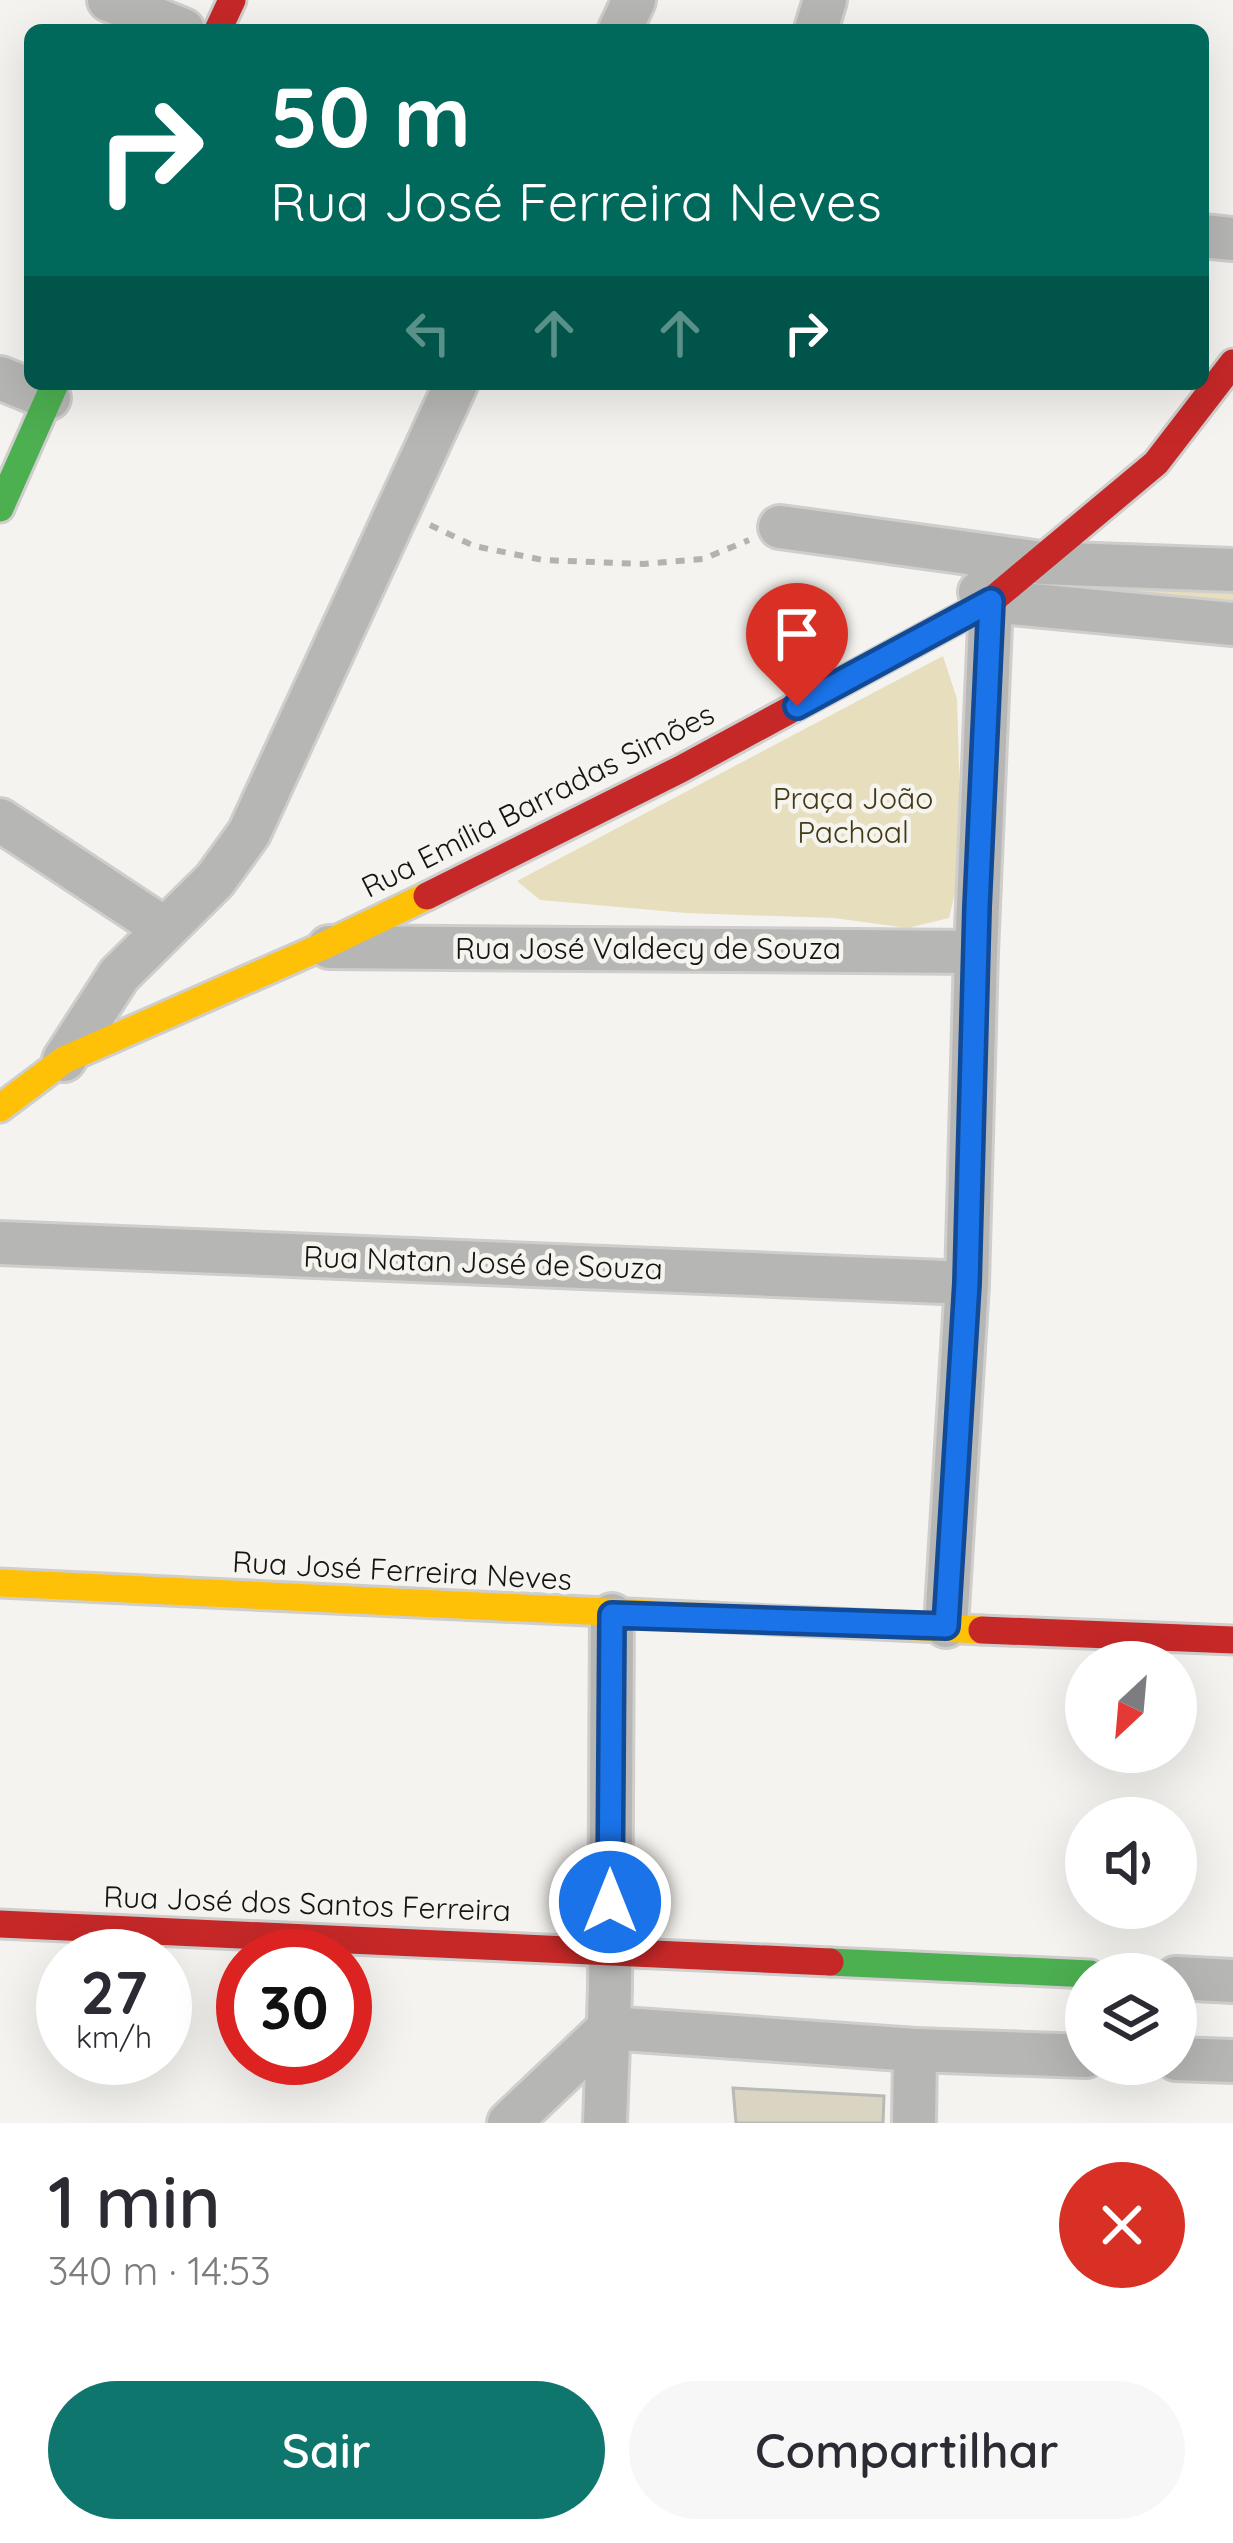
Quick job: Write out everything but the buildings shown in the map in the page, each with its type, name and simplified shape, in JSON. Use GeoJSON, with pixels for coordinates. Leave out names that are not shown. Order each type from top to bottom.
{"type":"FeatureCollection","features":[{"type":"Feature","properties":{"kind":"street"},"geometry":{"type":"LineString","coordinates":[[109,0],[169,24]]}},
{"type":"Feature","properties":{"kind":"street","name":"Rua Emília Barradas Simões"},"geometry":{"type":"LineString","coordinates":[[0,1108],[64,1060],[321,947],[989,618],[1041,563],[1156,464],[1233,363]]}},
{"type":"Feature","properties":{"kind":"street"},"geometry":{"type":"LineString","coordinates":[[64,1060],[119,975],[215,880],[249,833],[453,390]]}},
{"type":"Feature","properties":{"kind":"street"},"geometry":{"type":"LineString","coordinates":[[0,508],[52,391]]}},
{"type":"Feature","properties":{"kind":"street"},"geometry":{"type":"LineString","coordinates":[[780,527],[1041,563],[1233,571]]}},
{"type":"Feature","properties":{"kind":"street"},"geometry":{"type":"LineString","coordinates":[[923,547],[989,618],[967,1283],[946,1626]]}},
{"type":"Feature","properties":{"kind":"street"},"geometry":{"type":"LineString","coordinates":[[989,618],[1233,624]]}},
{"type":"Feature","properties":{"kind":"street"},"geometry":{"type":"LineString","coordinates":[[0,820],[165,929]]}},
{"type":"Feature","properties":{"kind":"street","name":"Rua José Valdecy de Souza"},"geometry":{"type":"LineString","coordinates":[[321,947],[976,952]]}},
{"type":"Feature","properties":{"kind":"street","name":"Rua Natan José de Souza"},"geometry":{"type":"LineString","coordinates":[[0,1243],[967,1283]]}},
{"type":"Feature","properties":{"kind":"street","name":"Rua José Ferreira Neves"},"geometry":{"type":"LineString","coordinates":[[0,1583],[612,1615],[1233,1640]]}},
{"type":"Feature","properties":{"kind":"street"},"geometry":{"type":"LineString","coordinates":[[605,2123],[612,1615]]}},
{"type":"Feature","properties":{"kind":"street","name":"Rua José dos Santos Ferreira"},"geometry":{"type":"LineString","coordinates":[[0,1924],[1065,1973]]}},
{"type":"Feature","properties":{"kind":"street"},"geometry":{"type":"LineString","coordinates":[[1197,1979],[1233,1981]]}},
{"type":"Feature","properties":{"kind":"street"},"geometry":{"type":"LineString","coordinates":[[508,2123],[609,2028],[915,2050],[1065,2055]]}},
{"type":"Feature","properties":{"kind":"street"},"geometry":{"type":"LineString","coordinates":[[914,2123],[915,2050]]}},
{"type":"Feature","properties":{"kind":"street"},"geometry":{"type":"LineString","coordinates":[[1197,2060],[1233,2061]]}},
{"type":"Feature","properties":{"kind":"path"},"geometry":{"type":"LineString","coordinates":[[398,509],[474,546],[543,560],[643,564],[703,559],[780,527]]}},
{"type":"Feature","properties":{"kind":"green space"},"geometry":{"type":"Polygon","coordinates":[[[1082,576],[1233,578],[1233,605],[1097,596],[1082,586],[1082,576]]]}},
{"type":"Feature","properties":{"kind":"green space","name":"Praça João Pachoal"},"geometry":{"type":"Polygon","coordinates":[[[943,656],[957,699],[961,835],[959,878],[949,918],[908,928],[834,918],[686,913],[540,900],[517,881],[943,656]]]}},
{"type":"Feature","properties":{"kind":"traffic: fast"},"geometry":{"type":"LineString","coordinates":[[0,508],[52,390]]}},
{"type":"Feature","properties":{"kind":"traffic: fast"},"geometry":{"type":"LineString","coordinates":[[830,1962],[1065,1973]]}},
{"type":"Feature","properties":{"kind":"traffic: slow"},"geometry":{"type":"LineString","coordinates":[[0,1108],[64,1060],[427,896]]}},
{"type":"Feature","properties":{"kind":"traffic: slow"},"geometry":{"type":"LineString","coordinates":[[0,1583],[982,1630]]}},
{"type":"Feature","properties":{"kind":"traffic: jam"},"geometry":{"type":"LineString","coordinates":[[221,24],[232,0]]}},
{"type":"Feature","properties":{"kind":"traffic: jam"},"geometry":{"type":"LineString","coordinates":[[427,896],[681,769],[991,601],[1156,463],[1233,363]]}},
{"type":"Feature","properties":{"kind":"traffic: jam"},"geometry":{"type":"LineString","coordinates":[[982,1630],[1233,1640]]}},
{"type":"Feature","properties":{"kind":"traffic: jam"},"geometry":{"type":"LineString","coordinates":[[0,1924],[830,1962]]}},
{"type":"Feature","properties":{"kind":"route"},"geometry":{"type":"LineString","coordinates":[[610,1902],[612,1615],[946,1626],[967,1283],[991,601],[797,706]]}}]}
